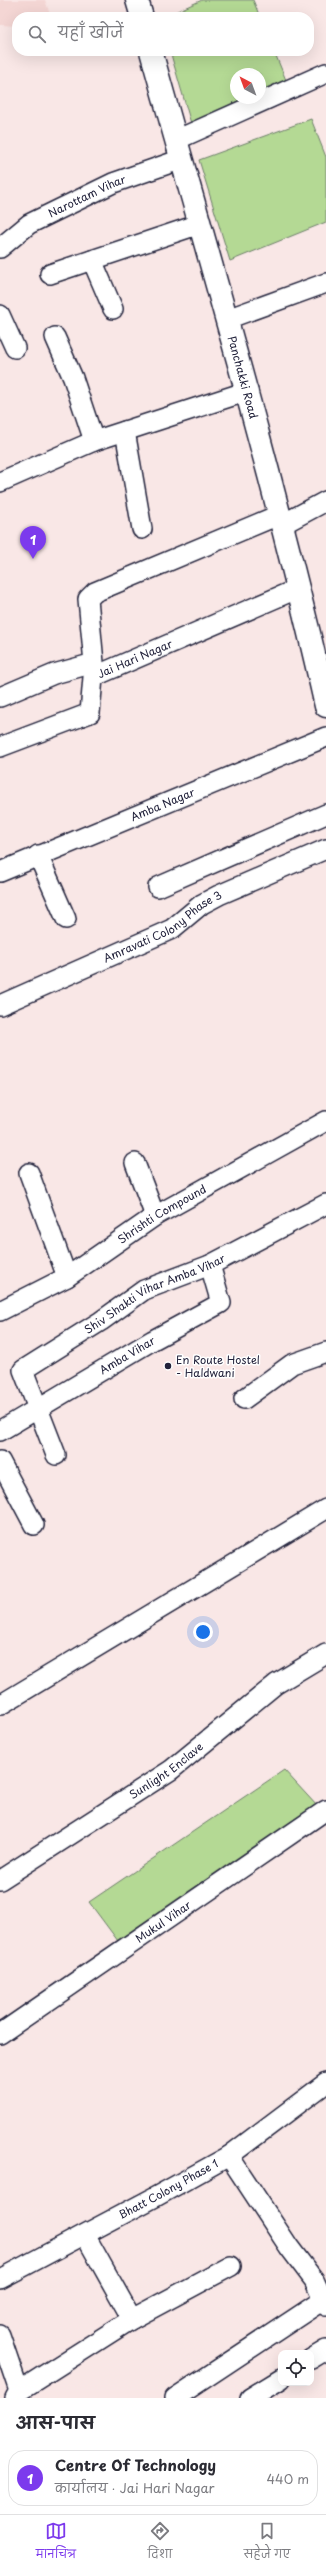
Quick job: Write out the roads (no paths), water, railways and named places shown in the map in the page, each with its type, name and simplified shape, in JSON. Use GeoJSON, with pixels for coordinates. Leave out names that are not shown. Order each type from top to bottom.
{"type":"FeatureCollection","features":[{"type":"Feature","properties":{"kind":"main road"},"geometry":{"type":"LineString","coordinates":[[137,0],[141,12]]}},
{"type":"Feature","properties":{"kind":"main road","name":"Panchakki Road"},"geometry":{"type":"LineString","coordinates":[[152,56],[248,391],[299,588],[321,656],[326,706]]}},
{"type":"Feature","properties":{"kind":"street","name":"Narottam Vihar"},"geometry":{"type":"LineString","coordinates":[[0,248],[30,224],[113,184],[326,73]]}},
{"type":"Feature","properties":{"kind":"street"},"geometry":{"type":"LineString","coordinates":[[50,274],[200,224]]}},
{"type":"Feature","properties":{"kind":"street"},"geometry":{"type":"LineString","coordinates":[[92,260],[113,309]]}},
{"type":"Feature","properties":{"kind":"street"},"geometry":{"type":"LineString","coordinates":[[228,319],[326,283]]}},
{"type":"Feature","properties":{"kind":"street"},"geometry":{"type":"LineString","coordinates":[[0,315],[14,348]]}},
{"type":"Feature","properties":{"kind":"street"},"geometry":{"type":"LineString","coordinates":[[55,337],[72,378],[94,441]]}},
{"type":"Feature","properties":{"kind":"street"},"geometry":{"type":"LineString","coordinates":[[0,482],[94,441],[248,391]]}},
{"type":"Feature","properties":{"kind":"street"},"geometry":{"type":"LineString","coordinates":[[125,431],[142,529]]}},
{"type":"Feature","properties":{"kind":"street"},"geometry":{"type":"LineString","coordinates":[[0,697],[54,674],[93,670],[88,599],[95,592],[326,501]]}},
{"type":"Feature","properties":{"kind":"street","name":"Jai Hari Nagar"},"geometry":{"type":"LineString","coordinates":[[0,747],[90,713],[93,670],[299,588]]}},
{"type":"Feature","properties":{"kind":"street","name":"Amba Nagar"},"geometry":{"type":"LineString","coordinates":[[0,872],[326,737]]}},
{"type":"Feature","properties":{"kind":"street"},"geometry":{"type":"LineString","coordinates":[[158,887],[326,814]]}},
{"type":"Feature","properties":{"kind":"street","name":"Amravati Colony Phase 3"},"geometry":{"type":"LineString","coordinates":[[0,1005],[172,930],[202,904],[219,895],[326,849]]}},
{"type":"Feature","properties":{"kind":"street"},"geometry":{"type":"LineString","coordinates":[[38,855],[66,919]]}},
{"type":"Feature","properties":{"kind":"street","name":"Shrishti Compound"},"geometry":{"type":"LineString","coordinates":[[0,1312],[67,1277],[155,1216],[326,1121]]}},
{"type":"Feature","properties":{"kind":"street"},"geometry":{"type":"LineString","coordinates":[[135,1163],[155,1216]]}},
{"type":"Feature","properties":{"kind":"street"},"geometry":{"type":"LineString","coordinates":[[29,1173],[67,1277]]}},
{"type":"Feature","properties":{"kind":"street","name":"Shiv Shakti Vihar Amba Vihar"},"geometry":{"type":"LineString","coordinates":[[39,1408],[23,1370],[101,1321],[144,1290],[210,1265],[326,1204]]}},
{"type":"Feature","properties":{"kind":"street","name":"Amba Vihar"},"geometry":{"type":"LineString","coordinates":[[0,1431],[153,1340],[221,1303],[210,1265]]}},
{"type":"Feature","properties":{"kind":"street"},"geometry":{"type":"LineString","coordinates":[[244,1399],[292,1364],[326,1352]]}},
{"type":"Feature","properties":{"kind":"street"},"geometry":{"type":"LineString","coordinates":[[39,1408],[56,1455]]}},
{"type":"Feature","properties":{"kind":"street"},"geometry":{"type":"LineString","coordinates":[[0,1461],[34,1525]]}},
{"type":"Feature","properties":{"kind":"street"},"geometry":{"type":"LineString","coordinates":[[0,1704],[326,1509]]}},
{"type":"Feature","properties":{"kind":"street","name":"Sunlight Enclave"},"geometry":{"type":"LineString","coordinates":[[0,1880],[171,1770],[276,1684],[326,1654]]}},
{"type":"Feature","properties":{"kind":"street","name":"Mukul Vihar"},"geometry":{"type":"LineString","coordinates":[[0,2034],[326,1810]]}},
{"type":"Feature","properties":{"kind":"street","name":"Bhatt Colony Phase 1"},"geometry":{"type":"LineString","coordinates":[[0,2279],[85,2235],[229,2156],[326,2083]]}},
{"type":"Feature","properties":{"kind":"street"},"geometry":{"type":"LineString","coordinates":[[175,2398],[325,2303],[320,2275],[289,2247],[229,2156]]}},
{"type":"Feature","properties":{"kind":"street"},"geometry":{"type":"LineString","coordinates":[[85,2235],[132,2319]]}},
{"type":"Feature","properties":{"kind":"street"},"geometry":{"type":"LineString","coordinates":[[0,2335],[17,2394],[132,2319],[231,2266]]}},
{"type":"Feature","properties":{"kind":"street"},"geometry":{"type":"LineString","coordinates":[[314,2357],[326,2350]]}},
{"type":"Feature","properties":{"kind":"street"},"geometry":{"type":"LineString","coordinates":[[250,2398],[278,2381]]}},
{"type":"Feature","properties":{"kind":"place","name":"Centre Of Technology"},"geometry":{"type":"Point","coordinates":[33,559]}},
{"type":"Feature","properties":{"kind":"place","name":"En Route Hostel - Haldwani"},"geometry":{"type":"Point","coordinates":[168,1366]}}]}
